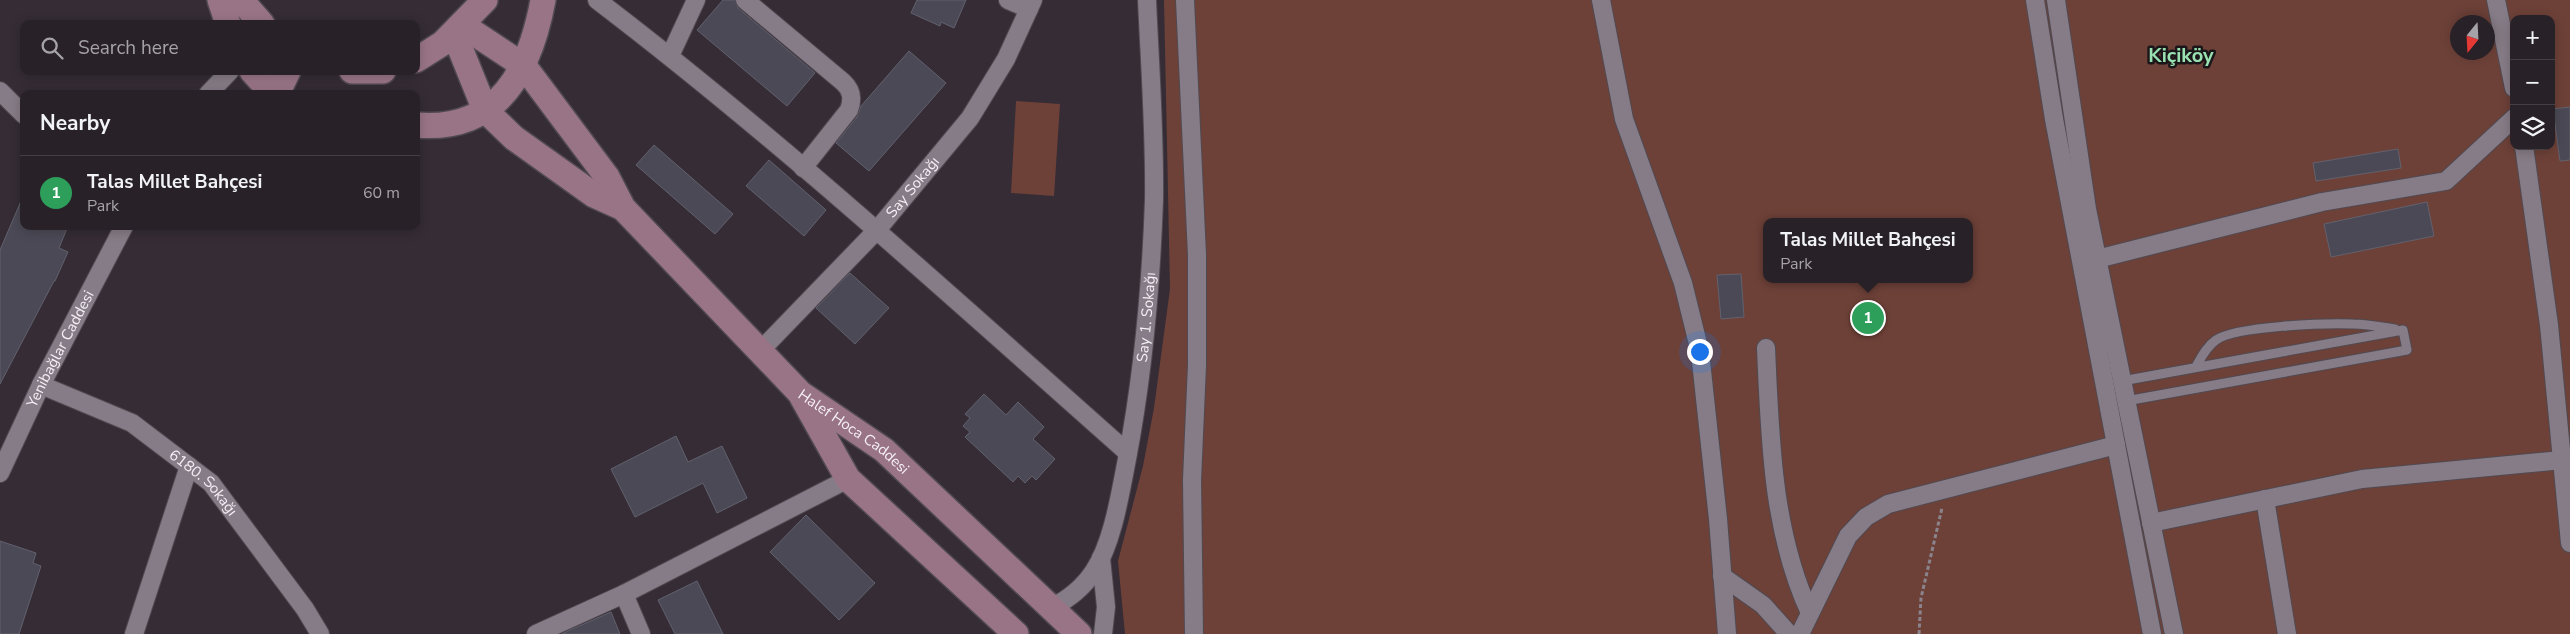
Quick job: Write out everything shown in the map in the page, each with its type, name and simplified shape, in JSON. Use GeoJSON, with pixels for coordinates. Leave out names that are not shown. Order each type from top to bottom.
{"type":"FeatureCollection","features":[{"type":"Feature","properties":{"kind":"main road"},"geometry":{"type":"LineString","coordinates":[[220,0],[227,20]]}},
{"type":"Feature","properties":{"kind":"main road"},"geometry":{"type":"LineString","coordinates":[[241,0],[258,20]]}},
{"type":"Feature","properties":{"kind":"main road"},"geometry":{"type":"LineString","coordinates":[[420,57],[444,42],[485,0]]}},
{"type":"Feature","properties":{"kind":"main road"},"geometry":{"type":"LineString","coordinates":[[420,125],[450,125],[464,121],[485,110],[505,93],[524,66],[536,38],[543,0]]}},
{"type":"Feature","properties":{"kind":"main road"},"geometry":{"type":"LineString","coordinates":[[458,29],[524,66],[607,177],[623,208],[800,393]]}},
{"type":"Feature","properties":{"kind":"main road"},"geometry":{"type":"LineString","coordinates":[[458,29],[485,110],[514,138],[594,195],[623,208]]}},
{"type":"Feature","properties":{"kind":"main road"},"geometry":{"type":"LineString","coordinates":[[256,75],[269,90]]}},
{"type":"Feature","properties":{"kind":"main road"},"geometry":{"type":"LineString","coordinates":[[279,90],[286,75]]}},
{"type":"Feature","properties":{"kind":"main road","name":"Halef Hoca Caddesi"},"geometry":{"type":"LineString","coordinates":[[800,393],[848,479],[1016,634]]}},
{"type":"Feature","properties":{"kind":"main road","name":"Halef Hoca Caddesi"},"geometry":{"type":"LineString","coordinates":[[800,393],[884,450],[1080,634]]}},
{"type":"Feature","properties":{"kind":"street"},"geometry":{"type":"LineString","coordinates":[[596,0],[670,56],[877,230],[1128,453]]}},
{"type":"Feature","properties":{"kind":"street"},"geometry":{"type":"LineString","coordinates":[[670,56],[696,0]]}},
{"type":"Feature","properties":{"kind":"street"},"geometry":{"type":"LineString","coordinates":[[745,0],[844,82],[850,90],[851,103],[849,110],[803,168]]}},
{"type":"Feature","properties":{"kind":"street"},"geometry":{"type":"LineString","coordinates":[[1008,0],[1031,5]]}},
{"type":"Feature","properties":{"kind":"street","name":"Say 1. Sokağı"},"geometry":{"type":"LineString","coordinates":[[1052,608],[1064,602],[1085,584],[1101,558],[1116,509],[1128,453],[1146,316],[1153,219],[1154,149],[1147,0]]}},
{"type":"Feature","properties":{"kind":"street"},"geometry":{"type":"LineString","coordinates":[[1185,0],[1198,255],[1197,356],[1192,480],[1194,634]]}},
{"type":"Feature","properties":{"kind":"street"},"geometry":{"type":"LineString","coordinates":[[1601,0],[1624,119],[1683,283],[1700,352],[1727,634]]}},
{"type":"Feature","properties":{"kind":"street"},"geometry":{"type":"LineString","coordinates":[[2035,0],[2054,119],[2152,634]]}},
{"type":"Feature","properties":{"kind":"street"},"geometry":{"type":"LineString","coordinates":[[2056,0],[2087,209],[2174,634]]}},
{"type":"Feature","properties":{"kind":"street"},"geometry":{"type":"LineString","coordinates":[[2496,0],[2510,68]]}},
{"type":"Feature","properties":{"kind":"street","name":"Say Sokağı"},"geometry":{"type":"LineString","coordinates":[[760,351],[877,230],[970,118],[1006,59],[1031,5]]}},
{"type":"Feature","properties":{"kind":"street"},"geometry":{"type":"LineString","coordinates":[[212,90],[226,75]]}},
{"type":"Feature","properties":{"kind":"street"},"geometry":{"type":"LineString","coordinates":[[0,91],[20,111]]}},
{"type":"Feature","properties":{"kind":"street"},"geometry":{"type":"LineString","coordinates":[[2097,259],[2322,202],[2446,182],[2510,122]]}},
{"type":"Feature","properties":{"kind":"street"},"geometry":{"type":"LineString","coordinates":[[2525,150],[2549,325],[2570,543]]}},
{"type":"Feature","properties":{"kind":"street","name":"Yenibağlar Caddesi"},"geometry":{"type":"LineString","coordinates":[[0,473],[41,385],[122,230]]}},
{"type":"Feature","properties":{"kind":"street"},"geometry":{"type":"LineString","coordinates":[[1766,348],[1770,455],[1789,562],[1810,613]]}},
{"type":"Feature","properties":{"kind":"street","name":"6180. Sokağı"},"geometry":{"type":"LineString","coordinates":[[41,385],[132,423],[210,483],[305,609],[320,634]]}},
{"type":"Feature","properties":{"kind":"street"},"geometry":{"type":"LineString","coordinates":[[1800,634],[1848,536],[1866,516],[1888,504],[2116,445]]}},
{"type":"Feature","properties":{"kind":"street"},"geometry":{"type":"LineString","coordinates":[[2151,522],[2362,478],[2562,460]]}},
{"type":"Feature","properties":{"kind":"street"},"geometry":{"type":"LineString","coordinates":[[134,634],[189,466]]}},
{"type":"Feature","properties":{"kind":"street"},"geometry":{"type":"LineString","coordinates":[[536,634],[624,594],[848,479]]}},
{"type":"Feature","properties":{"kind":"street"},"geometry":{"type":"LineString","coordinates":[[2265,499],[2287,634]]}},
{"type":"Feature","properties":{"kind":"street"},"geometry":{"type":"LineString","coordinates":[[1101,558],[1106,607],[1103,634]]}},
{"type":"Feature","properties":{"kind":"street"},"geometry":{"type":"LineString","coordinates":[[1722,576],[1763,605],[1789,634]]}},
{"type":"Feature","properties":{"kind":"street"},"geometry":{"type":"LineString","coordinates":[[624,594],[641,634]]}},
{"type":"Feature","properties":{"kind":"lane"},"geometry":{"type":"LineString","coordinates":[[2195,368],[2207,348],[2215,340],[2230,334],[2269,328],[2353,324],[2403,330]]}},
{"type":"Feature","properties":{"kind":"lane"},"geometry":{"type":"LineString","coordinates":[[2122,381],[2403,330]]}},
{"type":"Feature","properties":{"kind":"lane"},"geometry":{"type":"LineString","coordinates":[[2126,401],[2407,350],[2403,330]]}},
{"type":"Feature","properties":{"kind":"path"},"geometry":{"type":"LineString","coordinates":[[1919,634],[1919,615],[1924,581],[1937,524],[1948,488]]}},
{"type":"Feature","properties":{"kind":"shaded area"},"geometry":{"type":"Polygon","coordinates":[[[1164,0],[2570,0],[2570,634],[1125,634],[1118,561],[1143,466],[1154,408],[1170,289],[1164,0]]]}},
{"type":"Feature","properties":{"kind":"shaded area"},"geometry":{"type":"Polygon","coordinates":[[[1016,101],[1060,104],[1054,196],[1011,193],[1016,101]]]}},
{"type":"Feature","properties":{"kind":"building"},"geometry":{"type":"Polygon","coordinates":[[[723,0],[735,0],[738,8],[815,73],[787,106],[697,30],[723,0]]]}},
{"type":"Feature","properties":{"kind":"building"},"geometry":{"type":"Polygon","coordinates":[[[917,0],[966,0],[954,28],[941,22],[940,26],[911,13],[917,0]]]}},
{"type":"Feature","properties":{"kind":"building"},"geometry":{"type":"Polygon","coordinates":[[[909,51],[946,83],[869,171],[836,143],[857,117],[861,106],[909,51]]]}},
{"type":"Feature","properties":{"kind":"building"},"geometry":{"type":"Polygon","coordinates":[[[2570,107],[2570,160],[2560,161],[2555,109],[2570,107]]]}},
{"type":"Feature","properties":{"kind":"building"},"geometry":{"type":"Polygon","coordinates":[[[654,145],[733,214],[715,234],[636,165],[654,145]]]}},
{"type":"Feature","properties":{"kind":"building"},"geometry":{"type":"Polygon","coordinates":[[[2398,149],[2401,168],[2316,181],[2313,163],[2398,149]]]}},
{"type":"Feature","properties":{"kind":"building"},"geometry":{"type":"Polygon","coordinates":[[[769,160],[826,210],[804,236],[746,186],[769,160]]]}},
{"type":"Feature","properties":{"kind":"building"},"geometry":{"type":"Polygon","coordinates":[[[2427,202],[2434,236],[2331,257],[2324,224],[2427,202]]]}},
{"type":"Feature","properties":{"kind":"building"},"geometry":{"type":"Polygon","coordinates":[[[20,203],[20,230],[66,230],[59,248],[68,252],[55,281],[0,384],[0,250],[20,203]]]}},
{"type":"Feature","properties":{"kind":"building"},"geometry":{"type":"Polygon","coordinates":[[[850,273],[889,308],[855,344],[816,308],[850,273]]]}},
{"type":"Feature","properties":{"kind":"building"},"geometry":{"type":"Polygon","coordinates":[[[1741,274],[1744,317],[1721,319],[1717,275],[1741,274]]]}},
{"type":"Feature","properties":{"kind":"building"},"geometry":{"type":"Polygon","coordinates":[[[984,394],[1006,415],[1018,402],[1044,427],[1033,439],[1055,459],[1036,480],[1032,476],[1025,483],[1018,476],[1013,482],[965,437],[970,432],[963,426],[970,418],[965,414],[984,394]]]}},
{"type":"Feature","properties":{"kind":"building"},"geometry":{"type":"Polygon","coordinates":[[[676,436],[688,462],[722,446],[747,498],[717,513],[703,483],[635,517],[611,469],[676,436]]]}},
{"type":"Feature","properties":{"kind":"building"},"geometry":{"type":"Polygon","coordinates":[[[806,515],[875,583],[839,620],[770,552],[806,515]]]}},
{"type":"Feature","properties":{"kind":"building"},"geometry":{"type":"Polygon","coordinates":[[[0,541],[36,553],[33,563],[41,566],[19,634],[0,634],[0,541]]]}},
{"type":"Feature","properties":{"kind":"building"},"geometry":{"type":"Polygon","coordinates":[[[697,581],[723,634],[675,634],[658,600],[697,581]]]}},
{"type":"Feature","properties":{"kind":"building"},"geometry":{"type":"Polygon","coordinates":[[[611,612],[620,634],[562,634],[570,630],[611,612]]]}},
{"type":"Feature","properties":{"kind":"place","name":"Talas Millet Bahçesi"},"geometry":{"type":"Point","coordinates":[1868,318]}},
{"type":"Feature","properties":{"kind":"district","name":"Kiçiköy"},"geometry":{"type":"Point","coordinates":[2181,55]}}]}
